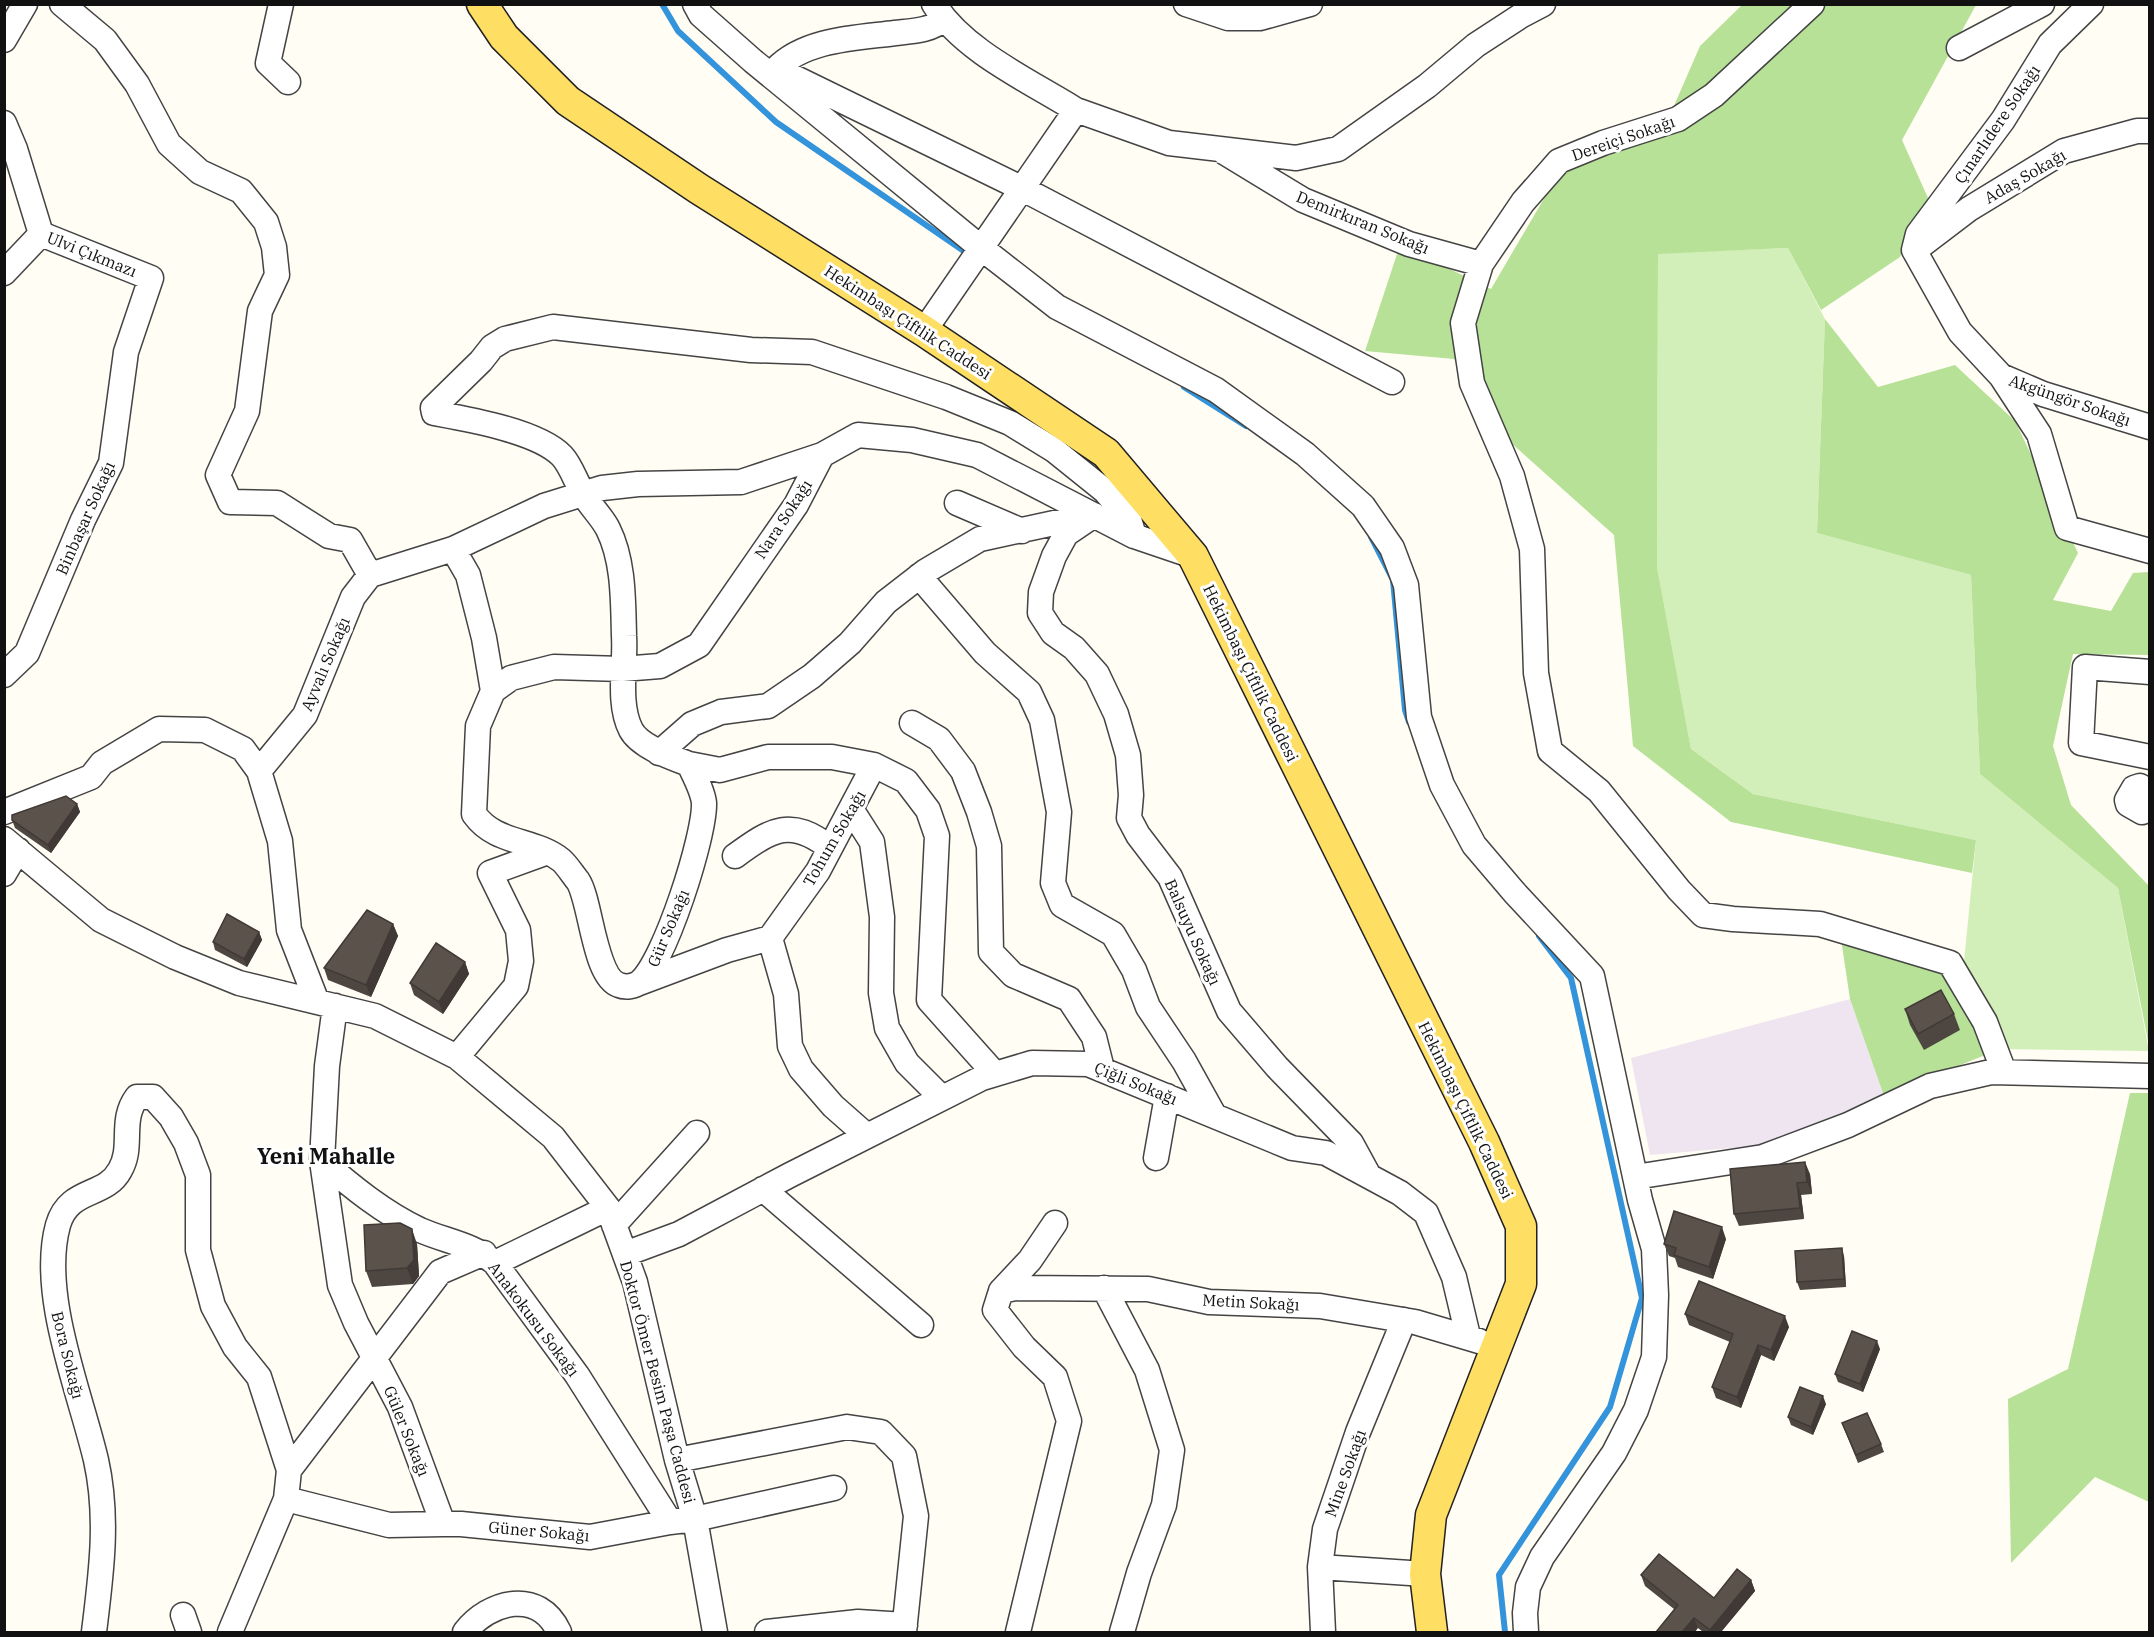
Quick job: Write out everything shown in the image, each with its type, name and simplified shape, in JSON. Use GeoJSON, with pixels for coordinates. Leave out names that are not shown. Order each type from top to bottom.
{"type":"FeatureCollection","features":[{"type":"Feature","properties":{"kind":"main road","name":"Hekimbaşı Çiftlik Caddesi"},"geometry":{"type":"LineString","coordinates":[[482,4],[504,38],[568,101],[699,189],[924,331],[1106,453],[1193,556],[1484,1142],[1521,1226],[1521,1284],[1431,1515],[1425,1574],[1432,1632]]}},
{"type":"Feature","properties":{"kind":"street"},"geometry":{"type":"LineString","coordinates":[[4,40],[25,4]]}},
{"type":"Feature","properties":{"kind":"street"},"geometry":{"type":"LineString","coordinates":[[62,4],[105,40],[137,84],[169,144],[200,172],[240,191],[266,222],[274,247],[277,275],[260,311],[247,411],[218,475],[230,501],[277,503],[329,536],[350,540],[370,575],[453,549],[544,506],[602,488],[638,484],[741,482],[822,455],[858,435],[912,440],[977,455],[1134,536],[1193,556]]}},
{"type":"Feature","properties":{"kind":"street"},"geometry":{"type":"LineString","coordinates":[[281,4],[268,63],[288,82]]}},
{"type":"Feature","properties":{"kind":"street"},"geometry":{"type":"LineString","coordinates":[[695,4],[701,15],[974,256],[1057,307],[1216,390],[1305,454],[1363,507],[1392,548],[1406,585],[1419,717],[1442,785],[1474,845],[1592,976],[1635,1177],[1654,1249],[1656,1295],[1654,1357],[1636,1410],[1614,1453],[1542,1557],[1528,1587],[1525,1613],[1526,1632]]}},
{"type":"Feature","properties":{"kind":"street"},"geometry":{"type":"LineString","coordinates":[[1186,4],[1228,18],[1260,18],[1310,4]]}},
{"type":"Feature","properties":{"kind":"street"},"geometry":{"type":"LineString","coordinates":[[776,69],[789,57],[814,47],[849,39],[921,30],[939,12],[971,44],[1076,110],[1169,143],[1296,158],[1338,149],[1427,86],[1476,45],[1522,15],[1544,4]]}},
{"type":"Feature","properties":{"kind":"street","name":"Dereiçi Sokağı"},"geometry":{"type":"LineString","coordinates":[[1812,4],[1714,95],[1678,119],[1603,143],[1559,161],[1523,202],[1481,264],[1463,323],[1472,383],[1512,476],[1532,549],[1536,673],[1550,751],[1599,791],[1679,890],[1703,915],[1820,924],[1950,963],[1985,1022],[2004,1072]]}},
{"type":"Feature","properties":{"kind":"street"},"geometry":{"type":"LineString","coordinates":[[1959,48],[2042,4]]}},
{"type":"Feature","properties":{"kind":"street","name":"Çınarlıdere Sokağı"},"geometry":{"type":"LineString","coordinates":[[1914,250],[1918,234],[2003,120],[2050,44],[2091,4]]}},
{"type":"Feature","properties":{"kind":"street"},"geometry":{"type":"LineString","coordinates":[[753,61],[776,69],[1021,188],[1392,382]]}},
{"type":"Feature","properties":{"kind":"street"},"geometry":{"type":"LineString","coordinates":[[924,331],[1076,110]]}},
{"type":"Feature","properties":{"kind":"street","name":"Ulvi Çıkmazı"},"geometry":{"type":"LineString","coordinates":[[4,123],[12,168],[41,234],[151,278]]}},
{"type":"Feature","properties":{"kind":"street","name":"Adaş Sokağı"},"geometry":{"type":"LineString","coordinates":[[1914,250],[1969,209],[2064,151],[2137,131],[2150,131]]}},
{"type":"Feature","properties":{"kind":"street","name":"Demirkıran Sokağı"},"geometry":{"type":"LineString","coordinates":[[1219,149],[1303,200],[1409,243],[1481,264]]}},
{"type":"Feature","properties":{"kind":"street"},"geometry":{"type":"LineString","coordinates":[[4,273],[41,234]]}},
{"type":"Feature","properties":{"kind":"street","name":"Akgüngör Sokağı"},"geometry":{"type":"LineString","coordinates":[[1914,250],[1960,333],[2001,376],[2043,393],[2150,427]]}},
{"type":"Feature","properties":{"kind":"street","name":"Binbaşar Sokağı"},"geometry":{"type":"LineString","coordinates":[[4,675],[27,653],[82,520],[111,463],[126,352],[151,278]]}},
{"type":"Feature","properties":{"kind":"street"},"geometry":{"type":"LineString","coordinates":[[995,1074],[929,1000],[937,836],[927,810],[906,781],[874,765],[832,757],[768,757],[720,770],[689,764],[659,753],[632,731],[624,699],[622,669],[625,639],[619,562],[608,528],[583,494],[561,456],[545,443],[498,426],[434,413],[433,408],[481,361],[492,347],[506,339],[552,327],[752,350],[813,352],[946,397],[1010,423],[1054,450],[1105,491],[1129,519],[1134,536]]}},
{"type":"Feature","properties":{"kind":"street"},"geometry":{"type":"LineString","coordinates":[[2001,376],[2039,434],[2067,528],[2150,551]]}},
{"type":"Feature","properties":{"kind":"street","name":"Nara Sokağı"},"geometry":{"type":"LineString","coordinates":[[493,691],[511,678],[554,667],[622,669],[660,666],[699,645],[796,505],[822,455]]}},
{"type":"Feature","properties":{"kind":"street"},"geometry":{"type":"LineString","coordinates":[[957,503],[1022,531]]}},
{"type":"Feature","properties":{"kind":"street"},"geometry":{"type":"LineString","coordinates":[[659,753],[692,724],[721,712],[768,706],[812,676],[850,643],[886,602],[919,576],[980,539],[1094,515]]}},
{"type":"Feature","properties":{"kind":"street","name":"Balsuyu Sokağı"},"geometry":{"type":"LineString","coordinates":[[1094,515],[1066,534],[1054,556],[1041,592],[1040,613],[1053,633],[1074,648],[1097,674],[1112,704],[1128,754],[1131,795],[1129,818],[1170,877],[1229,1011],[1277,1067],[1351,1143],[1370,1177]]}},
{"type":"Feature","properties":{"kind":"street"},"geometry":{"type":"LineString","coordinates":[[453,549],[468,575],[484,638],[493,691]]}},
{"type":"Feature","properties":{"kind":"street","name":"Ayvalı Sokağı"},"geometry":{"type":"LineString","coordinates":[[260,771],[305,715],[353,597],[370,575]]}},
{"type":"Feature","properties":{"kind":"street"},"geometry":{"type":"LineString","coordinates":[[919,576],[985,653],[1029,692],[1042,720],[1059,812],[1053,883],[1062,905],[1113,934],[1134,970],[1149,1007],[1184,1061],[1214,1115]]}},
{"type":"Feature","properties":{"kind":"street"},"geometry":{"type":"LineString","coordinates":[[2150,672],[2085,667],[2081,743],[2150,757]]}},
{"type":"Feature","properties":{"kind":"street","name":"Gür Sokağı"},"geometry":{"type":"LineString","coordinates":[[493,691],[478,726],[474,814],[491,833],[561,860],[580,884],[591,931],[609,978],[617,985],[627,987],[639,984],[649,972],[686,886],[702,826],[704,800],[689,764]]}},
{"type":"Feature","properties":{"kind":"street"},"geometry":{"type":"LineString","coordinates":[[912,723],[939,739],[963,771],[979,812],[989,846],[991,952],[1013,975],[1069,999],[1094,1037],[1102,1069]]}},
{"type":"Feature","properties":{"kind":"street"},"geometry":{"type":"LineString","coordinates":[[4,812],[91,777],[102,763],[159,729],[205,730],[243,749],[260,771],[280,841],[289,930],[326,1004]]}},
{"type":"Feature","properties":{"kind":"street","name":"Tohum Sokağı"},"geometry":{"type":"LineString","coordinates":[[770,938],[818,871],[874,765]]}},
{"type":"Feature","properties":{"kind":"street"},"geometry":{"type":"LineString","coordinates":[[2150,792],[2140,786],[2134,788],[2127,800],[2128,804],[2142,812],[2150,809]]}},
{"type":"Feature","properties":{"kind":"street"},"geometry":{"type":"LineString","coordinates":[[851,809],[872,843],[882,917],[880,993],[887,1028],[907,1063],[942,1098]]}},
{"type":"Feature","properties":{"kind":"street"},"geometry":{"type":"LineString","coordinates":[[735,856],[763,835],[795,829],[810,832],[830,848]]}},
{"type":"Feature","properties":{"kind":"street"},"geometry":{"type":"LineString","coordinates":[[4,874],[11,845]]}},
{"type":"Feature","properties":{"kind":"street","name":"Doktor Ömer Besim Paşa Caddesi"},"geometry":{"type":"LineString","coordinates":[[11,845],[101,920],[175,957],[239,983],[375,1016],[457,1057],[553,1137],[611,1216],[635,1282],[677,1460],[695,1519],[716,1632]]}},
{"type":"Feature","properties":{"kind":"street"},"geometry":{"type":"LineString","coordinates":[[457,1057],[516,986],[521,961],[518,930],[489,873],[544,853]]}},
{"type":"Feature","properties":{"kind":"street"},"geometry":{"type":"LineString","coordinates":[[639,984],[727,950],[770,938],[786,994],[790,1046],[801,1069],[833,1106],[867,1136]]}},
{"type":"Feature","properties":{"kind":"street","name":"Güler Sokağı"},"geometry":{"type":"LineString","coordinates":[[326,1004],[327,1066],[322,1161],[340,1285],[400,1407],[443,1524]]}},
{"type":"Feature","properties":{"kind":"street","name":"Çiğli Sokağı"},"geometry":{"type":"LineString","coordinates":[[625,1254],[679,1234],[942,1098],[995,1074],[1032,1063],[1088,1064],[1292,1148],[1326,1153],[1400,1193],[1426,1213],[1454,1277],[1468,1336]]}},
{"type":"Feature","properties":{"kind":"street"},"geometry":{"type":"LineString","coordinates":[[1635,1177],[1763,1157],[1848,1125],[1930,1086],[1991,1072],[2150,1076]]}},
{"type":"Feature","properties":{"kind":"street","name":"Bora Sokağı"},"geometry":{"type":"LineString","coordinates":[[94,1632],[102,1565],[104,1506],[96,1461],[55,1305],[55,1257],[58,1224],[67,1207],[86,1192],[104,1187],[122,1168],[129,1108],[137,1097],[153,1096],[171,1117],[186,1143],[198,1175],[198,1250],[213,1306],[235,1347],[259,1377],[289,1470],[286,1499]]}},
{"type":"Feature","properties":{"kind":"street"},"geometry":{"type":"LineString","coordinates":[[1156,1158],[1167,1096]]}},
{"type":"Feature","properties":{"kind":"street"},"geometry":{"type":"LineString","coordinates":[[289,1470],[440,1272],[490,1258],[611,1216],[697,1132]]}},
{"type":"Feature","properties":{"kind":"street","name":"Anakokusu Sokağı"},"geometry":{"type":"LineString","coordinates":[[322,1161],[362,1195],[419,1229],[490,1258],[577,1375],[670,1522]]}},
{"type":"Feature","properties":{"kind":"street"},"geometry":{"type":"LineString","coordinates":[[763,1189],[921,1325]]}},
{"type":"Feature","properties":{"kind":"street"},"geometry":{"type":"LineString","coordinates":[[1018,1632],[1069,1421],[1056,1377],[1024,1347],[995,1310],[1001,1291],[1030,1260],[1055,1222]]}},
{"type":"Feature","properties":{"kind":"street","name":"Metin Sokağı"},"geometry":{"type":"LineString","coordinates":[[1001,1291],[1016,1288],[1148,1289],[1209,1302],[1320,1306],[1404,1320],[1468,1336],[1496,1347]]}},
{"type":"Feature","properties":{"kind":"street"},"geometry":{"type":"LineString","coordinates":[[1104,1288],[1147,1370],[1172,1450],[1164,1504],[1139,1573],[1122,1632]]}},
{"type":"Feature","properties":{"kind":"street","name":"Mine Sokağı"},"geometry":{"type":"LineString","coordinates":[[1323,1632],[1320,1567],[1325,1528],[1359,1432],[1404,1320]]}},
{"type":"Feature","properties":{"kind":"street"},"geometry":{"type":"LineString","coordinates":[[677,1460],[847,1427],[881,1432],[904,1456],[916,1516],[904,1629],[858,1622],[767,1632]]}},
{"type":"Feature","properties":{"kind":"street"},"geometry":{"type":"LineString","coordinates":[[670,1522],[695,1519],[834,1488]]}},
{"type":"Feature","properties":{"kind":"street"},"geometry":{"type":"LineString","coordinates":[[230,1632],[286,1499],[388,1525],[443,1524]]}},
{"type":"Feature","properties":{"kind":"street","name":"Güner Sokağı"},"geometry":{"type":"LineString","coordinates":[[443,1524],[590,1537],[670,1522]]}},
{"type":"Feature","properties":{"kind":"street"},"geometry":{"type":"LineString","coordinates":[[1320,1567],[1425,1574]]}},
{"type":"Feature","properties":{"kind":"street"},"geometry":{"type":"LineString","coordinates":[[465,1632],[475,1619],[494,1609],[521,1602],[545,1613],[559,1632]]}},
{"type":"Feature","properties":{"kind":"shaded area"},"geometry":{"type":"Polygon","coordinates":[[[1850,999],[1884,1096],[1756,1146],[1650,1155],[1631,1058],[1850,999]]]}},
{"type":"Feature","properties":{"kind":"green space"},"geometry":{"type":"Polygon","coordinates":[[[1742,5],[1976,5],[1902,140],[1928,198],[1900,257],[1821,310],[1788,248],[1658,254],[1657,567],[1691,749],[1753,794],[1976,840],[1972,873],[1731,822],[1633,746],[1614,535],[1499,432],[1454,359],[1365,351],[1400,245],[1491,289],[1563,166],[1660,138],[1700,46],[1742,5]]]}},
{"type":"Feature","properties":{"kind":"green space"},"geometry":{"type":"Polygon","coordinates":[[[1788,248],[1825,319],[1817,533],[1971,575],[1980,774],[2118,888],[2149,1051],[2000,1049],[1962,982],[1976,840],[1753,794],[1691,749],[1657,567],[1658,253],[1788,248]]]}},
{"type":"Feature","properties":{"kind":"green space"},"geometry":{"type":"Polygon","coordinates":[[[1825,319],[1878,387],[1955,365],[2015,421],[2078,553],[2053,600],[2111,611],[2133,573],[2149,572],[2149,655],[2073,654],[2053,746],[2071,805],[2149,886],[2149,1046],[2118,888],[1980,774],[1971,575],[1817,533],[1825,319]]]}},
{"type":"Feature","properties":{"kind":"green space"},"geometry":{"type":"Polygon","coordinates":[[[1841,939],[1900,948],[1962,982],[2000,1049],[1884,1096],[1850,999],[1841,939]]]}},
{"type":"Feature","properties":{"kind":"green space"},"geometry":{"type":"Polygon","coordinates":[[[2130,1093],[2150,1093],[2149,1502],[2095,1477],[2011,1563],[2008,1399],[2068,1369],[2130,1093]]]}},
{"type":"Feature","properties":{"kind":"building"},"geometry":{"type":"Polygon","coordinates":[[[66,796],[77,804],[48,845],[12,820],[12,815],[66,796]]]}},
{"type":"Feature","properties":{"kind":"building"},"geometry":{"type":"Polygon","coordinates":[[[367,910],[393,924],[366,985],[324,968],[367,910]]]}},
{"type":"Feature","properties":{"kind":"building"},"geometry":{"type":"Polygon","coordinates":[[[227,914],[259,932],[244,959],[213,942],[227,914]]]}},
{"type":"Feature","properties":{"kind":"building"},"geometry":{"type":"Polygon","coordinates":[[[436,943],[465,962],[439,1002],[410,983],[436,943]]]}},
{"type":"Feature","properties":{"kind":"building"},"geometry":{"type":"Polygon","coordinates":[[[1941,990],[1954,1014],[1918,1034],[1905,1009],[1941,990]]]}},
{"type":"Feature","properties":{"kind":"building"},"geometry":{"type":"Polygon","coordinates":[[[1805,1162],[1807,1182],[1797,1183],[1800,1208],[1734,1214],[1730,1169],[1805,1162]]]}},
{"type":"Feature","properties":{"kind":"building"},"geometry":{"type":"Polygon","coordinates":[[[1674,1211],[1722,1227],[1709,1267],[1674,1255],[1676,1248],[1664,1244],[1674,1211]]]}},
{"type":"Feature","properties":{"kind":"building"},"geometry":{"type":"Polygon","coordinates":[[[400,1223],[412,1229],[414,1260],[407,1268],[366,1271],[364,1225],[400,1223]]]}},
{"type":"Feature","properties":{"kind":"building"},"geometry":{"type":"Polygon","coordinates":[[[1842,1248],[1844,1279],[1797,1282],[1795,1251],[1842,1248]]]}},
{"type":"Feature","properties":{"kind":"building"},"geometry":{"type":"Polygon","coordinates":[[[1699,1281],[1785,1316],[1771,1350],[1758,1345],[1737,1397],[1712,1387],[1733,1334],[1685,1314],[1699,1281]]]}},
{"type":"Feature","properties":{"kind":"building"},"geometry":{"type":"Polygon","coordinates":[[[1852,1331],[1877,1341],[1860,1384],[1835,1374],[1852,1331]]]}},
{"type":"Feature","properties":{"kind":"building"},"geometry":{"type":"Polygon","coordinates":[[[1800,1387],[1823,1396],[1811,1427],[1788,1417],[1800,1387]]]}},
{"type":"Feature","properties":{"kind":"building"},"geometry":{"type":"Polygon","coordinates":[[[1867,1413],[1881,1444],[1856,1455],[1842,1423],[1867,1413]]]}},
{"type":"Feature","properties":{"kind":"building"},"geometry":{"type":"Polygon","coordinates":[[[1659,1554],[1714,1598],[1737,1569],[1751,1580],[1710,1630],[1694,1618],[1682,1632],[1656,1632],[1678,1605],[1641,1575],[1659,1554]]]}},
{"type":"Feature","properties":{"kind":"waterway"},"geometry":{"type":"LineString","coordinates":[[662,4],[678,31],[776,122],[971,256]]}},
{"type":"Feature","properties":{"kind":"waterway"},"geometry":{"type":"LineString","coordinates":[[1184,387],[1246,426]]}},
{"type":"Feature","properties":{"kind":"waterway"},"geometry":{"type":"LineString","coordinates":[[1371,537],[1393,580],[1405,710],[1409,722]]}},
{"type":"Feature","properties":{"kind":"waterway"},"geometry":{"type":"LineString","coordinates":[[1505,1632],[1499,1575],[1610,1407],[1642,1298],[1571,978],[1539,936]]}},
{"type":"Feature","properties":{"kind":"district","name":"Yeni Mahalle"},"geometry":{"type":"Point","coordinates":[326,1156]}}]}
